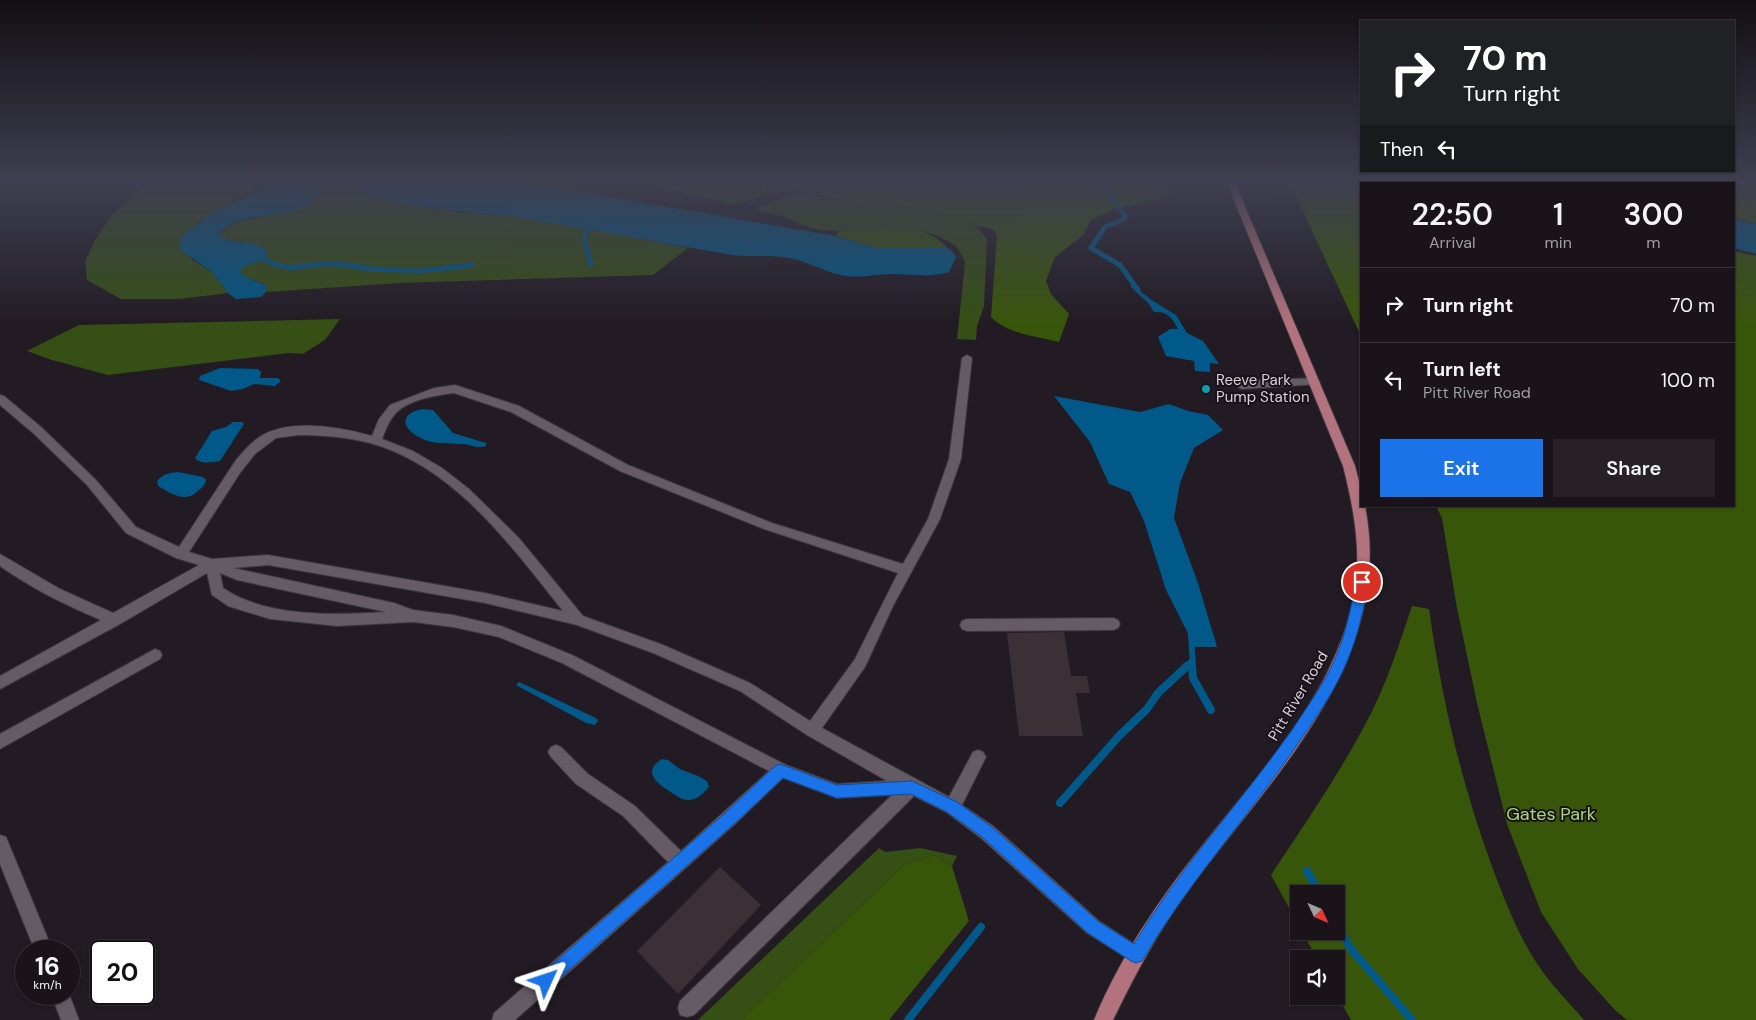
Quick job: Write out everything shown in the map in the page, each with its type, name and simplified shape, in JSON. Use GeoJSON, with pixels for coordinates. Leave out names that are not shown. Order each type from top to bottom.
{"type":"FeatureCollection","features":[{"type":"Feature","properties":{"kind":"main road","name":"Pitt River Road"},"geometry":{"type":"LineString","coordinates":[[1103,1020],[1136,955],[1158,918],[1282,756],[1319,701],[1341,661],[1355,620],[1364,563],[1359,502],[1349,466],[1252,231]]}},
{"type":"Feature","properties":{"kind":"lane"},"geometry":{"type":"LineString","coordinates":[[812,730],[860,663],[887,605],[934,519],[955,459],[967,358]]}},
{"type":"Feature","properties":{"kind":"lane"},"geometry":{"type":"LineString","coordinates":[[1241,385],[1315,382]]}},
{"type":"Feature","properties":{"kind":"lane"},"geometry":{"type":"LineString","coordinates":[[376,440],[385,419],[394,408],[438,390],[456,389],[515,408],[624,468],[651,479],[768,526],[906,570]]}},
{"type":"Feature","properties":{"kind":"lane"},"geometry":{"type":"LineString","coordinates":[[0,399],[37,430],[91,482],[131,530],[181,554],[212,564],[237,575],[394,608],[413,616]]}},
{"type":"Feature","properties":{"kind":"lane"},"geometry":{"type":"LineString","coordinates":[[181,554],[240,463],[257,444],[274,435],[297,430],[376,440],[432,466],[472,496],[524,554],[578,620]]}},
{"type":"Feature","properties":{"kind":"lane"},"geometry":{"type":"LineString","coordinates":[[0,559],[19,573],[68,601],[115,620]]}},
{"type":"Feature","properties":{"kind":"lane"},"geometry":{"type":"LineString","coordinates":[[0,683],[212,564],[268,560],[485,598],[578,620],[658,649],[745,687],[812,730],[912,787],[952,807],[987,832],[1093,927],[1136,955]]}},
{"type":"Feature","properties":{"kind":"lane"},"geometry":{"type":"LineString","coordinates":[[212,564],[216,591],[233,602],[270,613],[337,620],[413,616],[453,621],[501,632],[567,659],[780,770],[837,791],[912,787]]}},
{"type":"Feature","properties":{"kind":"lane"},"geometry":{"type":"LineString","coordinates":[[967,625],[1113,624]]}},
{"type":"Feature","properties":{"kind":"lane"},"geometry":{"type":"LineString","coordinates":[[0,742],[155,655]]}},
{"type":"Feature","properties":{"kind":"lane"},"geometry":{"type":"LineString","coordinates":[[556,752],[582,779],[629,810],[680,862]]}},
{"type":"Feature","properties":{"kind":"lane"},"geometry":{"type":"LineString","coordinates":[[952,807],[978,757]]}},
{"type":"Feature","properties":{"kind":"lane"},"geometry":{"type":"LineString","coordinates":[[501,1020],[680,862],[780,770]]}},
{"type":"Feature","properties":{"kind":"lane"},"geometry":{"type":"LineString","coordinates":[[687,1008],[912,787]]}},
{"type":"Feature","properties":{"kind":"lane"},"geometry":{"type":"LineString","coordinates":[[0,843],[40,940]]}},
{"type":"Feature","properties":{"kind":"lane"},"geometry":{"type":"LineString","coordinates":[[64,1005],[70,1020]]}},
{"type":"Feature","properties":{"kind":"green space"},"geometry":{"type":"Polygon","coordinates":[[[101,231],[194,231],[191,259],[212,272],[228,293],[180,299],[121,299],[87,280],[85,262],[101,231]]]}},
{"type":"Feature","properties":{"kind":"green space"},"geometry":{"type":"Polygon","coordinates":[[[221,231],[600,231],[688,248],[653,275],[399,283],[266,292],[267,286],[241,273],[241,268],[257,262],[245,242],[224,240],[219,236],[221,231]]]}},
{"type":"Feature","properties":{"kind":"green space"},"geometry":{"type":"Polygon","coordinates":[[[839,231],[919,231],[933,236],[947,248],[877,248],[836,236],[839,231]]]}},
{"type":"Feature","properties":{"kind":"green space"},"geometry":{"type":"Polygon","coordinates":[[[906,231],[979,231],[987,239],[984,306],[977,326],[976,340],[957,339],[965,263],[956,247],[941,237],[922,232],[906,231]]]}},
{"type":"Feature","properties":{"kind":"green space"},"geometry":{"type":"Polygon","coordinates":[[[993,231],[1085,231],[1083,235],[1055,257],[1046,281],[1051,294],[1069,314],[1059,342],[1014,331],[991,317],[997,235],[993,231]]]}},
{"type":"Feature","properties":{"kind":"green space"},"geometry":{"type":"Polygon","coordinates":[[[1312,231],[1360,231],[1360,334],[1312,231]]]}},
{"type":"Feature","properties":{"kind":"green space","name":"Gates Park"},"geometry":{"type":"Polygon","coordinates":[[[1735,251],[1756,256],[1756,1020],[1627,1020],[1615,1010],[1578,969],[1541,912],[1507,824],[1477,703],[1457,608],[1442,518],[1436,507],[1735,507],[1735,251]]]}},
{"type":"Feature","properties":{"kind":"green space"},"geometry":{"type":"Polygon","coordinates":[[[340,319],[325,340],[303,354],[289,353],[108,375],[52,360],[27,351],[79,325],[340,319]]]}},
{"type":"Feature","properties":{"kind":"green space"},"geometry":{"type":"Polygon","coordinates":[[[1412,606],[1429,609],[1440,676],[1462,773],[1497,881],[1519,931],[1538,965],[1584,1020],[1351,1020],[1342,1005],[1345,1005],[1345,950],[1312,950],[1307,940],[1345,940],[1345,885],[1290,885],[1290,910],[1271,875],[1355,743],[1373,709],[1397,650],[1412,606]]]}},
{"type":"Feature","properties":{"kind":"green space"},"geometry":{"type":"Polygon","coordinates":[[[879,848],[885,852],[920,848],[957,856],[952,866],[935,855],[905,864],[741,1020],[698,1020],[879,848]]]}},
{"type":"Feature","properties":{"kind":"green space"},"geometry":{"type":"Polygon","coordinates":[[[935,855],[952,866],[969,921],[889,1020],[741,1020],[905,864],[935,855]]]}},
{"type":"Feature","properties":{"kind":"water"},"geometry":{"type":"Polygon","coordinates":[[[189,231],[222,231],[219,236],[225,239],[263,247],[268,252],[263,260],[241,268],[241,273],[267,286],[266,292],[261,297],[236,299],[228,293],[212,272],[179,249],[182,236],[189,231]]]}},
{"type":"Feature","properties":{"kind":"water"},"geometry":{"type":"Polygon","coordinates":[[[596,231],[805,231],[836,236],[877,248],[947,248],[956,257],[949,272],[942,274],[848,276],[791,258],[732,255],[596,231]]]}},
{"type":"Feature","properties":{"kind":"water"},"geometry":{"type":"Polygon","coordinates":[[[1735,231],[1756,231],[1756,254],[1735,248],[1735,231]]]}},
{"type":"Feature","properties":{"kind":"water"},"geometry":{"type":"Polygon","coordinates":[[[1131,284],[1153,301],[1176,315],[1187,333],[1203,341],[1219,364],[1210,363],[1210,372],[1195,371],[1194,361],[1166,356],[1158,337],[1170,329],[1178,329],[1169,316],[1154,312],[1149,304],[1131,287],[1131,284]]]}},
{"type":"Feature","properties":{"kind":"water"},"geometry":{"type":"Polygon","coordinates":[[[220,368],[258,369],[261,372],[260,378],[278,378],[281,381],[275,386],[254,384],[243,389],[231,391],[199,380],[200,376],[220,368]]]}},
{"type":"Feature","properties":{"kind":"water"},"geometry":{"type":"Polygon","coordinates":[[[1054,396],[1140,412],[1169,404],[1188,411],[1208,415],[1223,430],[1194,448],[1180,483],[1174,518],[1198,583],[1217,647],[1195,647],[1166,590],[1144,521],[1130,492],[1109,484],[1090,442],[1054,396]]]}},
{"type":"Feature","properties":{"kind":"water"},"geometry":{"type":"Polygon","coordinates":[[[423,409],[433,410],[453,433],[486,443],[486,446],[477,447],[422,439],[411,432],[406,419],[411,413],[423,409]]]}},
{"type":"Feature","properties":{"kind":"water"},"geometry":{"type":"Polygon","coordinates":[[[233,422],[242,422],[244,424],[220,461],[203,462],[195,458],[212,431],[226,427],[233,422]]]}},
{"type":"Feature","properties":{"kind":"water"},"geometry":{"type":"Polygon","coordinates":[[[178,472],[203,477],[206,480],[203,487],[194,494],[184,497],[158,486],[157,481],[162,477],[169,473],[178,472]]]}},
{"type":"Feature","properties":{"kind":"water"},"geometry":{"type":"Polygon","coordinates":[[[519,682],[596,718],[598,721],[595,725],[586,723],[516,685],[519,682]]]}},
{"type":"Feature","properties":{"kind":"water"},"geometry":{"type":"Polygon","coordinates":[[[662,759],[668,760],[680,769],[707,781],[709,787],[696,798],[684,800],[664,788],[653,776],[653,768],[662,759]]]}},
{"type":"Feature","properties":{"kind":"building"},"geometry":{"type":"Polygon","coordinates":[[[1064,632],[1071,676],[1087,676],[1090,693],[1076,693],[1083,736],[1019,736],[1007,633],[1064,632]]]}},
{"type":"Feature","properties":{"kind":"building"},"geometry":{"type":"Polygon","coordinates":[[[720,867],[761,905],[678,994],[637,951],[720,867]]]}},
{"type":"Feature","properties":{"kind":"waterway"},"geometry":{"type":"LineString","coordinates":[[587,231],[584,238],[591,265]]}},
{"type":"Feature","properties":{"kind":"waterway"},"geometry":{"type":"LineString","coordinates":[[1103,231],[1091,248],[1120,265],[1138,290]]}},
{"type":"Feature","properties":{"kind":"waterway"},"geometry":{"type":"LineString","coordinates":[[257,256],[277,265],[292,268],[317,264],[341,264],[370,269],[421,271],[472,265]]}},
{"type":"Feature","properties":{"kind":"waterway"},"geometry":{"type":"LineString","coordinates":[[1191,634],[1193,667]]}},
{"type":"Feature","properties":{"kind":"waterway"},"geometry":{"type":"LineString","coordinates":[[1185,667],[1192,661]]}},
{"type":"Feature","properties":{"kind":"waterway"},"geometry":{"type":"LineString","coordinates":[[1060,803],[1119,736],[1147,709],[1158,693],[1187,666]]}},
{"type":"Feature","properties":{"kind":"waterway"},"geometry":{"type":"LineString","coordinates":[[1192,666],[1193,678],[1211,710]]}},
{"type":"Feature","properties":{"kind":"waterway"},"geometry":{"type":"LineString","coordinates":[[1307,871],[1315,885]]}},
{"type":"Feature","properties":{"kind":"waterway"},"geometry":{"type":"LineString","coordinates":[[908,1020],[981,927]]}},
{"type":"Feature","properties":{"kind":"waterway"},"geometry":{"type":"LineString","coordinates":[[1345,939],[1351,949],[1412,1020]]}},
{"type":"Feature","properties":{"kind":"place","name":"Reeve Park Pump Station"},"geometry":{"type":"Point","coordinates":[1206,389]}},
{"type":"Feature","properties":{"kind":"route"},"geometry":{"type":"LineString","coordinates":[[546,981],[729,819],[780,770],[837,791],[912,787],[952,807],[987,832],[1093,927],[1136,955],[1158,918],[1282,756],[1319,701],[1341,661],[1349,640],[1362,582]]}}]}
